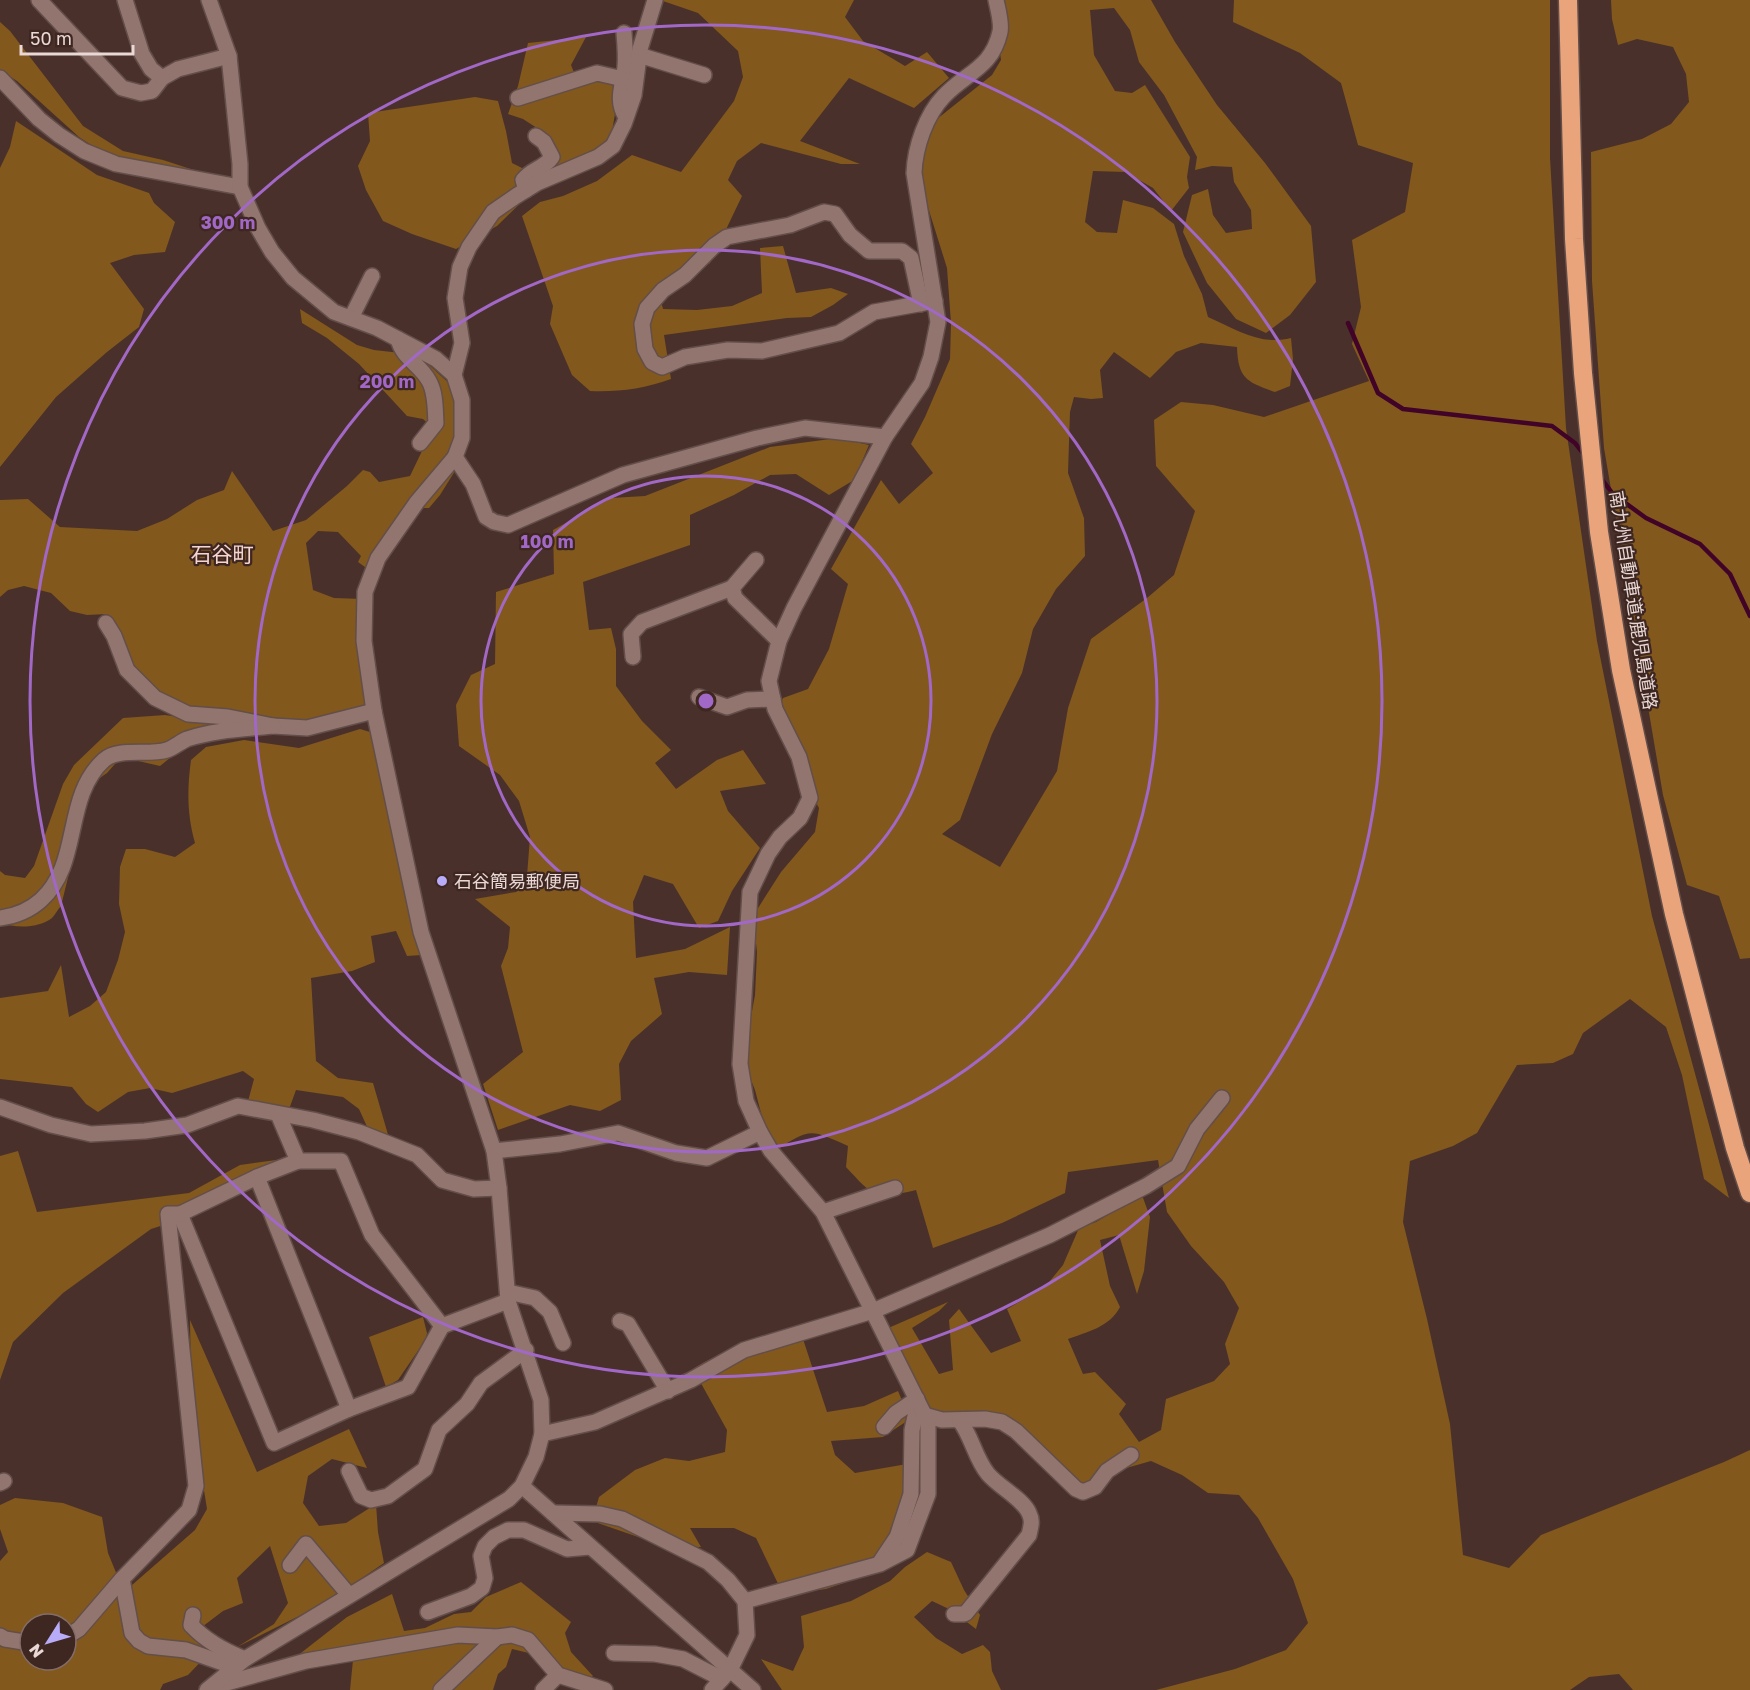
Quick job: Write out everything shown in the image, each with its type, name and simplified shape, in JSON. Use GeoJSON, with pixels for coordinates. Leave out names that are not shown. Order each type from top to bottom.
{"type":"FeatureCollection","features":[{"type":"Feature","properties":{"kind":"highway","name":"南九州自動車道;鹿児島道路"},"geometry":{"type":"LineString","coordinates":[[1567,2],[1574,239],[1583,373],[1599,532],[1622,670],[1674,914],[1735,1148],[1750,1193]]}},
{"type":"Feature","properties":{"kind":"street"},"geometry":{"type":"LineString","coordinates":[[39,0],[122,88],[141,93],[152,91],[162,78],[178,69],[229,56]]}},
{"type":"Feature","properties":{"kind":"street"},"geometry":{"type":"LineString","coordinates":[[125,0],[142,54],[151,69],[162,78]]}},
{"type":"Feature","properties":{"kind":"street"},"geometry":{"type":"LineString","coordinates":[[207,1689],[239,1663],[509,1499],[522,1486],[537,1457],[542,1434],[541,1400],[508,1297],[494,1150],[421,932],[374,711],[364,641],[365,592],[378,558],[417,502],[455,457],[462,438],[462,400],[454,375],[436,359],[377,328],[334,312],[293,278],[272,252],[258,228],[240,187],[240,165],[229,56],[209,0]]}},
{"type":"Feature","properties":{"kind":"street"},"geometry":{"type":"LineString","coordinates":[[454,375],[462,343],[455,298],[460,267],[469,247],[493,212],[526,190],[598,157],[613,146],[634,95],[639,55],[655,0]]}},
{"type":"Feature","properties":{"kind":"street"},"geometry":{"type":"LineString","coordinates":[[928,302],[914,173],[915,156],[932,111],[944,96],[992,57],[1001,30],[996,0]]}},
{"type":"Feature","properties":{"kind":"street"},"geometry":{"type":"LineString","coordinates":[[624,33],[626,65],[620,108],[626,117]]}},
{"type":"Feature","properties":{"kind":"street"},"geometry":{"type":"LineString","coordinates":[[639,55],[704,75]]}},
{"type":"Feature","properties":{"kind":"street"},"geometry":{"type":"LineString","coordinates":[[518,98],[597,73],[623,79]]}},
{"type":"Feature","properties":{"kind":"street"},"geometry":{"type":"LineString","coordinates":[[0,78],[39,119],[84,151],[116,164],[240,187]]}},
{"type":"Feature","properties":{"kind":"street"},"geometry":{"type":"LineString","coordinates":[[526,190],[523,180],[527,174],[548,163],[552,157],[547,146],[536,136]]}},
{"type":"Feature","properties":{"kind":"street"},"geometry":{"type":"LineString","coordinates":[[745,1601],[880,1564],[907,1550],[928,1494],[928,1422],[823,1212],[771,1151],[760,1132],[746,1101],[740,1064],[750,892],[768,854],[780,837],[800,818],[810,798],[799,757],[775,708],[769,681],[779,641],[794,608],[885,437],[922,383],[931,357],[938,322],[911,258],[902,251],[869,251],[850,236],[835,214],[824,212],[790,225],[727,237],[714,246],[685,275],[663,290],[647,308],[642,324],[645,349],[652,362],[662,368],[685,357],[728,350],[762,351],[839,333],[874,312],[928,302]]}},
{"type":"Feature","properties":{"kind":"street"},"geometry":{"type":"LineString","coordinates":[[351,318],[372,276]]}},
{"type":"Feature","properties":{"kind":"street"},"geometry":{"type":"LineString","coordinates":[[398,339],[400,348],[429,380],[434,395],[436,423],[420,443]]}},
{"type":"Feature","properties":{"kind":"street"},"geometry":{"type":"LineString","coordinates":[[455,457],[473,484],[486,517],[494,522],[508,525],[623,475],[757,438],[805,428],[885,437]]}},
{"type":"Feature","properties":{"kind":"street"},"geometry":{"type":"LineString","coordinates":[[633,657],[631,634],[642,622],[732,588],[756,560]]}},
{"type":"Feature","properties":{"kind":"street"},"geometry":{"type":"LineString","coordinates":[[732,588],[735,598],[779,641]]}},
{"type":"Feature","properties":{"kind":"street"},"geometry":{"type":"LineString","coordinates":[[106,623],[114,636],[127,670],[154,698],[188,714],[228,717],[273,726],[307,728],[374,711]]}},
{"type":"Feature","properties":{"kind":"street"},"geometry":{"type":"LineString","coordinates":[[699,697],[726,707],[747,700],[773,699]]}},
{"type":"Feature","properties":{"kind":"street"},"geometry":{"type":"LineString","coordinates":[[0,918],[31,909],[52,890],[65,864],[79,803],[91,775],[106,758],[121,754],[166,750],[185,740],[209,733],[273,726]]}},
{"type":"Feature","properties":{"kind":"street"},"geometry":{"type":"LineString","coordinates":[[542,1434],[595,1422],[691,1380],[744,1350],[873,1311],[1050,1235],[1146,1186],[1178,1166],[1197,1128],[1222,1098]]}},
{"type":"Feature","properties":{"kind":"street"},"geometry":{"type":"LineString","coordinates":[[0,1107],[51,1125],[91,1134],[145,1131],[187,1125],[238,1106],[313,1120],[359,1132],[417,1155],[442,1180],[474,1189],[499,1188]]}},
{"type":"Feature","properties":{"kind":"street"},"geometry":{"type":"LineString","coordinates":[[278,1114],[298,1161]]}},
{"type":"Feature","properties":{"kind":"street"},"geometry":{"type":"LineString","coordinates":[[494,1150],[561,1144],[618,1132],[676,1153],[707,1158],[760,1132]]}},
{"type":"Feature","properties":{"kind":"street"},"geometry":{"type":"LineString","coordinates":[[78,1630],[122,1579],[189,1510],[196,1486],[168,1214],[180,1214],[257,1177],[298,1161],[341,1161],[372,1235],[442,1326]]}},
{"type":"Feature","properties":{"kind":"street"},"geometry":{"type":"LineString","coordinates":[[257,1177],[349,1409]]}},
{"type":"Feature","properties":{"kind":"street"},"geometry":{"type":"LineString","coordinates":[[823,1212],[895,1188]]}},
{"type":"Feature","properties":{"kind":"street"},"geometry":{"type":"LineString","coordinates":[[180,1214],[274,1443],[349,1409],[408,1387],[442,1326],[508,1297],[535,1298],[550,1312],[563,1343]]}},
{"type":"Feature","properties":{"kind":"street"},"geometry":{"type":"LineString","coordinates":[[620,1321],[628,1324],[668,1390]]}},
{"type":"Feature","properties":{"kind":"street"},"geometry":{"type":"LineString","coordinates":[[349,1471],[361,1496],[371,1500],[388,1496],[425,1469],[439,1430],[467,1404],[481,1383],[525,1350]]}},
{"type":"Feature","properties":{"kind":"street"},"geometry":{"type":"LineString","coordinates":[[920,1405],[942,1420],[984,1419],[1002,1422],[1016,1431],[1076,1489],[1083,1492],[1095,1487],[1107,1471],[1131,1455]]}},
{"type":"Feature","properties":{"kind":"street"},"geometry":{"type":"LineString","coordinates":[[884,1426],[896,1413],[920,1405]]}},
{"type":"Feature","properties":{"kind":"street"},"geometry":{"type":"LineString","coordinates":[[954,1614],[966,1612],[1029,1535],[1032,1523],[1028,1510],[988,1474],[978,1457],[969,1433],[960,1420]]}},
{"type":"Feature","properties":{"kind":"street"},"geometry":{"type":"LineString","coordinates":[[522,1486],[590,1547],[721,1680]]}},
{"type":"Feature","properties":{"kind":"street"},"geometry":{"type":"LineString","coordinates":[[553,1513],[600,1514],[622,1519],[708,1562],[728,1580],[745,1601],[747,1635],[721,1680]]}},
{"type":"Feature","properties":{"kind":"street"},"geometry":{"type":"LineString","coordinates":[[428,1612],[471,1596],[482,1588],[485,1578],[481,1556],[485,1546],[494,1537],[508,1530],[524,1530],[567,1550],[590,1547]]}},
{"type":"Feature","properties":{"kind":"street"},"geometry":{"type":"LineString","coordinates":[[290,1565],[306,1544],[349,1596]]}},
{"type":"Feature","properties":{"kind":"street"},"geometry":{"type":"LineString","coordinates":[[122,1579],[132,1633],[139,1641],[148,1646],[186,1650],[239,1663]]}},
{"type":"Feature","properties":{"kind":"street"},"geometry":{"type":"LineString","coordinates":[[193,1615],[190,1625],[239,1663]]}},
{"type":"Feature","properties":{"kind":"street"},"geometry":{"type":"LineString","coordinates":[[207,1689],[306,1661],[458,1635],[496,1637],[512,1635],[528,1640],[558,1675],[605,1690]]}},
{"type":"Feature","properties":{"kind":"street"},"geometry":{"type":"LineString","coordinates":[[0,1636],[18,1641]]}},
{"type":"Feature","properties":{"kind":"street"},"geometry":{"type":"LineString","coordinates":[[441,1690],[496,1637]]}},
{"type":"Feature","properties":{"kind":"street"},"geometry":{"type":"LineString","coordinates":[[614,1653],[655,1654],[683,1659],[721,1680],[753,1690]]}},
{"type":"Feature","properties":{"kind":"street"},"geometry":{"type":"LineString","coordinates":[[543,1690],[558,1675]]}},
{"type":"Feature","properties":{"kind":"shaded area"},"geometry":{"type":"Polygon","coordinates":[[[660,0],[854,0],[845,17],[863,41],[905,66],[927,52],[949,78],[914,108],[849,78],[800,141],[860,164],[841,164],[761,143],[737,161],[728,180],[742,196],[710,263],[660,297],[663,309],[697,310],[732,306],[762,293],[760,248],[783,246],[796,293],[831,288],[848,294],[811,317],[787,318],[664,335],[671,379],[631,389],[590,391],[572,375],[550,324],[553,306],[522,216],[540,202],[563,196],[597,181],[632,155],[681,172],[734,101],[743,77],[738,51],[698,13],[660,0]]]}},
{"type":"Feature","properties":{"kind":"shaded area"},"geometry":{"type":"Polygon","coordinates":[[[993,0],[1151,0],[1175,42],[1217,105],[1265,163],[1311,226],[1316,282],[1290,315],[1266,333],[1236,319],[1207,283],[1183,232],[1192,195],[1208,189],[1213,215],[1226,233],[1252,229],[1251,210],[1234,182],[1232,167],[1212,166],[1195,170],[1197,157],[1164,95],[1139,62],[1130,30],[1114,8],[1090,10],[1094,55],[1115,91],[1132,93],[1145,85],[1190,157],[1187,177],[1189,188],[1171,211],[1153,188],[1125,172],[1093,171],[1085,222],[1097,232],[1117,233],[1123,200],[1153,208],[1174,224],[1184,256],[1202,294],[1208,317],[1258,338],[1279,340],[1291,338],[1293,359],[1290,386],[1275,392],[1246,378],[1239,366],[1237,347],[1201,343],[1176,352],[1150,378],[1114,352],[1100,370],[1103,398],[1074,397],[1070,412],[1068,473],[1084,518],[1085,556],[1056,589],[1033,629],[1022,673],[992,734],[960,820],[942,834],[1000,867],[1057,771],[1068,708],[1091,639],[1174,575],[1195,511],[1156,466],[1154,420],[1181,402],[1213,405],[1264,417],[1369,381],[1352,344],[1361,307],[1352,240],[1405,212],[1413,163],[1358,145],[1341,83],[1300,53],[1233,22],[1234,0],[1550,0],[1550,158],[1566,428],[1597,641],[1652,916],[1729,1198],[1704,1179],[1682,1075],[1666,1027],[1630,999],[1583,1033],[1573,1054],[1553,1063],[1517,1065],[1477,1133],[1453,1146],[1410,1161],[1403,1222],[1450,1424],[1463,1555],[1509,1568],[1541,1535],[1750,1450],[1750,1690],[1633,1690],[1619,1674],[1589,1677],[1570,1690],[1156,1690],[1235,1669],[1286,1650],[1308,1623],[1293,1579],[1258,1518],[1239,1495],[1208,1493],[1182,1475],[1151,1461],[1116,1471],[1085,1490],[1040,1448],[998,1429],[955,1424],[923,1408],[886,1329],[948,1302],[939,1311],[912,1328],[939,1374],[953,1370],[949,1320],[959,1309],[991,1353],[1021,1341],[1007,1309],[1045,1287],[1063,1265],[1079,1228],[1096,1222],[1142,1195],[1150,1217],[1144,1271],[1137,1294],[1119,1235],[1100,1240],[1110,1286],[1120,1307],[1116,1314],[1104,1324],[1068,1339],[1083,1374],[1095,1372],[1126,1404],[1119,1414],[1139,1442],[1161,1430],[1166,1399],[1214,1381],[1230,1364],[1225,1344],[1239,1308],[1224,1282],[1191,1246],[1167,1212],[1158,1160],[1068,1172],[1065,1193],[1002,1223],[933,1248],[916,1190],[891,1195],[876,1194],[863,1185],[846,1167],[848,1146],[811,1133],[797,1137],[777,1150],[766,1132],[755,1090],[743,1060],[755,995],[757,952],[753,916],[781,872],[815,832],[819,808],[791,756],[775,714],[783,698],[808,689],[829,649],[848,584],[831,569],[881,480],[899,504],[933,473],[911,444],[950,359],[951,323],[947,268],[926,201],[920,165],[932,123],[992,75],[1001,60],[993,0]]]}},
{"type":"Feature","properties":{"kind":"shaded area"},"geometry":{"type":"Polygon","coordinates":[[[1611,0],[1750,0],[1750,958],[1740,959],[1719,896],[1687,885],[1663,795],[1604,448],[1592,281],[1591,152],[1642,139],[1671,124],[1689,102],[1686,74],[1673,47],[1637,39],[1618,45],[1612,19],[1611,0]]]}},
{"type":"Feature","properties":{"kind":"shaded area"},"geometry":{"type":"Polygon","coordinates":[[[0,22],[10,31],[83,126],[123,151],[163,160],[209,175],[114,160],[79,137],[17,81],[0,70],[0,22]]]}},
{"type":"Feature","properties":{"kind":"shaded area"},"geometry":{"type":"Polygon","coordinates":[[[586,37],[571,65],[577,80],[621,72],[629,86],[615,114],[610,143],[601,160],[580,174],[532,192],[497,226],[456,249],[383,221],[366,190],[358,166],[370,141],[368,113],[475,97],[498,101],[512,163],[526,170],[543,161],[540,130],[523,119],[508,114],[518,86],[528,43],[586,37]]]}},
{"type":"Feature","properties":{"kind":"shaded area"},"geometry":{"type":"Polygon","coordinates":[[[16,121],[97,175],[149,193],[154,203],[175,222],[165,252],[134,255],[110,263],[144,309],[139,327],[56,397],[0,467],[0,168],[10,147],[16,121]]]}},
{"type":"Feature","properties":{"kind":"shaded area"},"geometry":{"type":"Polygon","coordinates":[[[300,309],[357,345],[374,350],[410,354],[428,364],[452,386],[464,410],[460,463],[429,508],[412,508],[369,570],[358,562],[361,556],[338,532],[318,531],[306,543],[313,590],[334,598],[363,599],[367,708],[361,712],[303,721],[187,710],[163,699],[129,666],[107,614],[87,615],[70,611],[51,593],[24,586],[8,590],[0,597],[0,500],[28,499],[60,527],[137,531],[167,519],[197,500],[224,490],[232,471],[273,531],[306,520],[363,470],[370,472],[379,482],[410,476],[433,428],[423,419],[407,416],[359,364],[327,338],[302,323],[300,309]]]}},
{"type":"Feature","properties":{"kind":"shaded area"},"geometry":{"type":"Polygon","coordinates":[[[838,438],[869,445],[854,480],[829,495],[796,474],[770,475],[690,515],[690,545],[583,582],[589,630],[611,628],[616,649],[616,686],[642,721],[671,750],[655,763],[676,789],[717,760],[743,750],[766,784],[720,791],[728,811],[760,848],[732,891],[718,921],[699,928],[673,884],[644,875],[633,902],[636,958],[685,949],[730,927],[727,975],[689,972],[654,978],[662,1014],[631,1041],[619,1064],[621,1100],[600,1111],[570,1105],[498,1130],[483,1084],[523,1052],[501,966],[508,948],[510,927],[475,899],[516,892],[527,876],[530,837],[519,801],[500,775],[459,746],[456,705],[471,675],[495,664],[496,592],[554,574],[553,530],[611,498],[645,496],[770,447],[838,438]]]}},
{"type":"Feature","properties":{"kind":"shaded area"},"geometry":{"type":"Polygon","coordinates":[[[165,715],[247,727],[186,745],[160,766],[121,757],[107,773],[91,784],[61,906],[52,918],[33,926],[20,927],[0,923],[0,871],[5,875],[25,878],[34,866],[63,784],[74,765],[123,718],[165,715]]]}},
{"type":"Feature","properties":{"kind":"shaded area"},"geometry":{"type":"Polygon","coordinates":[[[360,729],[370,732],[422,955],[407,956],[396,931],[371,936],[375,962],[352,971],[311,978],[316,1061],[338,1078],[373,1083],[389,1138],[369,1131],[359,1109],[343,1097],[296,1090],[288,1112],[247,1105],[254,1079],[243,1071],[172,1093],[150,1088],[128,1092],[98,1112],[86,1104],[72,1087],[0,1079],[0,998],[48,991],[61,965],[69,1017],[90,1006],[106,992],[125,932],[119,904],[120,867],[126,849],[145,849],[175,857],[195,843],[188,802],[191,760],[206,747],[244,740],[299,748],[360,729]]]}},
{"type":"Feature","properties":{"kind":"shaded area"},"geometry":{"type":"Polygon","coordinates":[[[18,1151],[37,1212],[189,1193],[240,1165],[291,1158],[287,1172],[195,1215],[151,1229],[63,1293],[13,1342],[0,1380],[0,1156],[18,1151]]]}},
{"type":"Feature","properties":{"kind":"shaded area"},"geometry":{"type":"Polygon","coordinates":[[[423,1317],[427,1333],[426,1339],[398,1380],[386,1387],[369,1337],[423,1317]]]}},
{"type":"Feature","properties":{"kind":"shaded area"},"geometry":{"type":"Polygon","coordinates":[[[190,1320],[257,1472],[349,1429],[367,1468],[332,1459],[308,1476],[303,1503],[319,1526],[346,1523],[376,1504],[384,1563],[327,1602],[237,1647],[274,1624],[288,1603],[270,1546],[237,1578],[243,1603],[223,1611],[194,1633],[212,1650],[188,1675],[163,1684],[160,1690],[0,1690],[0,1561],[8,1552],[0,1529],[0,1505],[15,1498],[63,1503],[102,1517],[108,1553],[124,1592],[195,1530],[207,1509],[198,1453],[191,1381],[190,1320]]]}},
{"type":"Feature","properties":{"kind":"shaded area"},"geometry":{"type":"Polygon","coordinates":[[[803,1339],[827,1412],[864,1406],[898,1391],[910,1419],[883,1437],[831,1441],[835,1455],[855,1473],[907,1464],[904,1531],[867,1575],[826,1589],[783,1594],[756,1538],[734,1528],[690,1528],[701,1547],[664,1546],[592,1521],[599,1497],[635,1470],[665,1458],[689,1461],[725,1452],[727,1430],[693,1369],[720,1354],[746,1346],[803,1339]]]}},
{"type":"Feature","properties":{"kind":"shaded area"},"geometry":{"type":"Polygon","coordinates":[[[927,1552],[951,1562],[964,1590],[980,1615],[976,1629],[951,1610],[932,1601],[914,1617],[936,1638],[962,1654],[983,1645],[990,1652],[992,1671],[1001,1690],[782,1690],[761,1659],[793,1671],[804,1647],[801,1616],[851,1601],[890,1581],[927,1552]]]}},
{"type":"Feature","properties":{"kind":"shaded area"},"geometry":{"type":"Polygon","coordinates":[[[521,1582],[571,1622],[565,1633],[571,1652],[593,1676],[587,1681],[537,1655],[512,1649],[506,1667],[498,1674],[493,1690],[350,1690],[353,1660],[274,1674],[347,1617],[392,1594],[404,1631],[425,1628],[454,1614],[471,1612],[486,1597],[521,1582]]]}},
{"type":"Feature","properties":{"kind":"waterway"},"geometry":{"type":"LineString","coordinates":[[1348,323],[1378,393],[1403,409],[1552,426],[1575,443],[1585,456]]}},
{"type":"Feature","properties":{"kind":"waterway"},"geometry":{"type":"LineString","coordinates":[[1600,477],[1613,494],[1646,518],[1700,544],[1730,574],[1750,616]]}},
{"type":"Feature","properties":{"kind":"place","name":"石谷簡易郵便局"},"geometry":{"type":"Point","coordinates":[442,881]}},
{"type":"Feature","properties":{"kind":"district","name":"石谷町"},"geometry":{"type":"Point","coordinates":[222,554]}}]}
